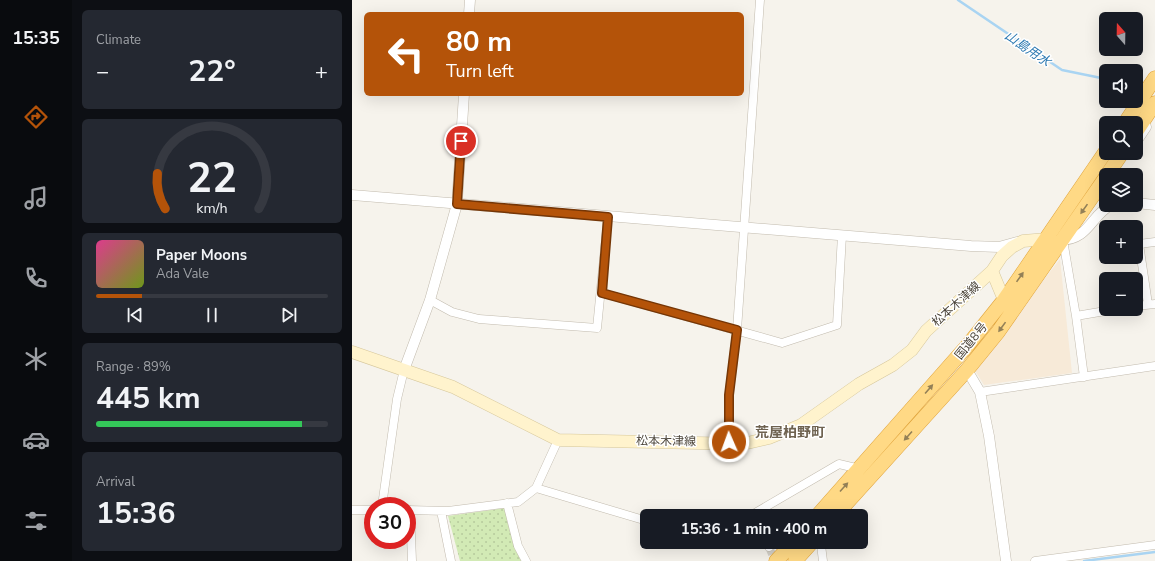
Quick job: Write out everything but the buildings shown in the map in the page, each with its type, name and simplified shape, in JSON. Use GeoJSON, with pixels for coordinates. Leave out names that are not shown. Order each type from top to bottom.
{"type":"FeatureCollection","features":[{"type":"Feature","properties":{"kind":"highway"},"geometry":{"type":"LineString","coordinates":[[1130,116],[1155,78]]}},
{"type":"Feature","properties":{"kind":"highway"},"geometry":{"type":"LineString","coordinates":[[1143,122],[1154,105]]}},
{"type":"Feature","properties":{"kind":"highway","name":"国道8号"},"geometry":{"type":"LineString","coordinates":[[823,509],[968,345],[1004,300],[1100,160]]}},
{"type":"Feature","properties":{"kind":"highway","name":"国道8号"},"geometry":{"type":"LineString","coordinates":[[842,509],[967,370],[998,332],[1099,188]]}},
{"type":"Feature","properties":{"kind":"highway"},"geometry":{"type":"LineString","coordinates":[[776,561],[787,549]]}},
{"type":"Feature","properties":{"kind":"highway"},"geometry":{"type":"LineString","coordinates":[[795,561],[806,549]]}},
{"type":"Feature","properties":{"kind":"main road"},"geometry":{"type":"LineString","coordinates":[[1023,241],[1047,239]]}},
{"type":"Feature","properties":{"kind":"main road","name":"松本木津線"},"geometry":{"type":"LineString","coordinates":[[352,352],[453,387],[558,440],[729,442],[743,444],[769,438],[801,425],[858,384],[903,358],[926,331],[992,271],[1002,256],[1023,241]]}},
{"type":"Feature","properties":{"kind":"main road"},"geometry":{"type":"LineString","coordinates":[[992,271],[1004,300]]}},
{"type":"Feature","properties":{"kind":"street"},"geometry":{"type":"LineString","coordinates":[[469,12],[470,0]]}},
{"type":"Feature","properties":{"kind":"street"},"geometry":{"type":"LineString","coordinates":[[729,442],[729,395],[737,330],[760,0]]}},
{"type":"Feature","properties":{"kind":"street"},"geometry":{"type":"LineString","coordinates":[[383,497],[397,399],[404,370],[430,300],[457,204],[464,96]]}},
{"type":"Feature","properties":{"kind":"street"},"geometry":{"type":"LineString","coordinates":[[1143,132],[1146,128],[1154,105]]}},
{"type":"Feature","properties":{"kind":"street"},"geometry":{"type":"LineString","coordinates":[[352,195],[842,236],[999,247],[1023,241]]}},
{"type":"Feature","properties":{"kind":"street"},"geometry":{"type":"LineString","coordinates":[[1143,204],[1155,205]]}},
{"type":"Feature","properties":{"kind":"street"},"geometry":{"type":"LineString","coordinates":[[1047,239],[1063,240],[1075,237],[1088,230],[1102,212]]}},
{"type":"Feature","properties":{"kind":"street"},"geometry":{"type":"LineString","coordinates":[[430,300],[452,312],[479,319],[597,328],[602,293],[608,217]]}},
{"type":"Feature","properties":{"kind":"street"},"geometry":{"type":"LineString","coordinates":[[602,293],[782,343],[836,325],[842,236]]}},
{"type":"Feature","properties":{"kind":"street"},"geometry":{"type":"LineString","coordinates":[[1063,240],[1076,316],[1084,377]]}},
{"type":"Feature","properties":{"kind":"street"},"geometry":{"type":"LineString","coordinates":[[1151,304],[1139,244],[1155,242]]}},
{"type":"Feature","properties":{"kind":"street"},"geometry":{"type":"LineString","coordinates":[[1076,316],[1099,312]]}},
{"type":"Feature","properties":{"kind":"street"},"geometry":{"type":"LineString","coordinates":[[980,392],[1155,366]]}},
{"type":"Feature","properties":{"kind":"street"},"geometry":{"type":"LineString","coordinates":[[967,370],[980,392],[989,436],[1006,561]]}},
{"type":"Feature","properties":{"kind":"street"},"geometry":{"type":"LineString","coordinates":[[416,510],[441,510],[518,502],[536,488],[558,440]]}},
{"type":"Feature","properties":{"kind":"street"},"geometry":{"type":"LineString","coordinates":[[769,509],[839,464],[860,469]]}},
{"type":"Feature","properties":{"kind":"street"},"geometry":{"type":"LineString","coordinates":[[536,488],[640,519]]}},
{"type":"Feature","properties":{"kind":"street"},"geometry":{"type":"LineString","coordinates":[[507,503],[518,546],[526,561]]}},
{"type":"Feature","properties":{"kind":"street"},"geometry":{"type":"LineString","coordinates":[[352,510],[364,510]]}},
{"type":"Feature","properties":{"kind":"street"},"geometry":{"type":"LineString","coordinates":[[441,510],[451,561]]}},
{"type":"Feature","properties":{"kind":"street"},"geometry":{"type":"LineString","coordinates":[[1035,561],[1155,545]]}},
{"type":"Feature","properties":{"kind":"street"},"geometry":{"type":"LineString","coordinates":[[411,549],[412,561]]}},
{"type":"Feature","properties":{"kind":"street"},"geometry":{"type":"LineString","coordinates":[[822,549],[823,561]]}},
{"type":"Feature","properties":{"kind":"shaded area"},"geometry":{"type":"Polygon","coordinates":[[[1060,259],[1072,373],[984,385],[974,369],[1060,259]]]}},
{"type":"Feature","properties":{"kind":"green space"},"geometry":{"type":"Polygon","coordinates":[[[505,508],[521,561],[460,561],[448,516],[505,508]]]}},
{"type":"Feature","properties":{"kind":"waterway","name":"山島用水"},"geometry":{"type":"LineString","coordinates":[[958,0],[1062,70],[1099,78]]}},
{"type":"Feature","properties":{"kind":"waterway"},"geometry":{"type":"LineString","coordinates":[[1084,561],[1155,552]]}},
{"type":"Feature","properties":{"kind":"tunnel"},"geometry":{"type":"LineString","coordinates":[[770,549],[775,561]]}},
{"type":"Feature","properties":{"kind":"district","name":"荒屋柏野町"},"geometry":{"type":"Point","coordinates":[790,432]}},
{"type":"Feature","properties":{"kind":"route"},"geometry":{"type":"LineString","coordinates":[[461,141],[457,204],[608,217],[602,293],[737,330],[729,395],[729,442]]}}]}
